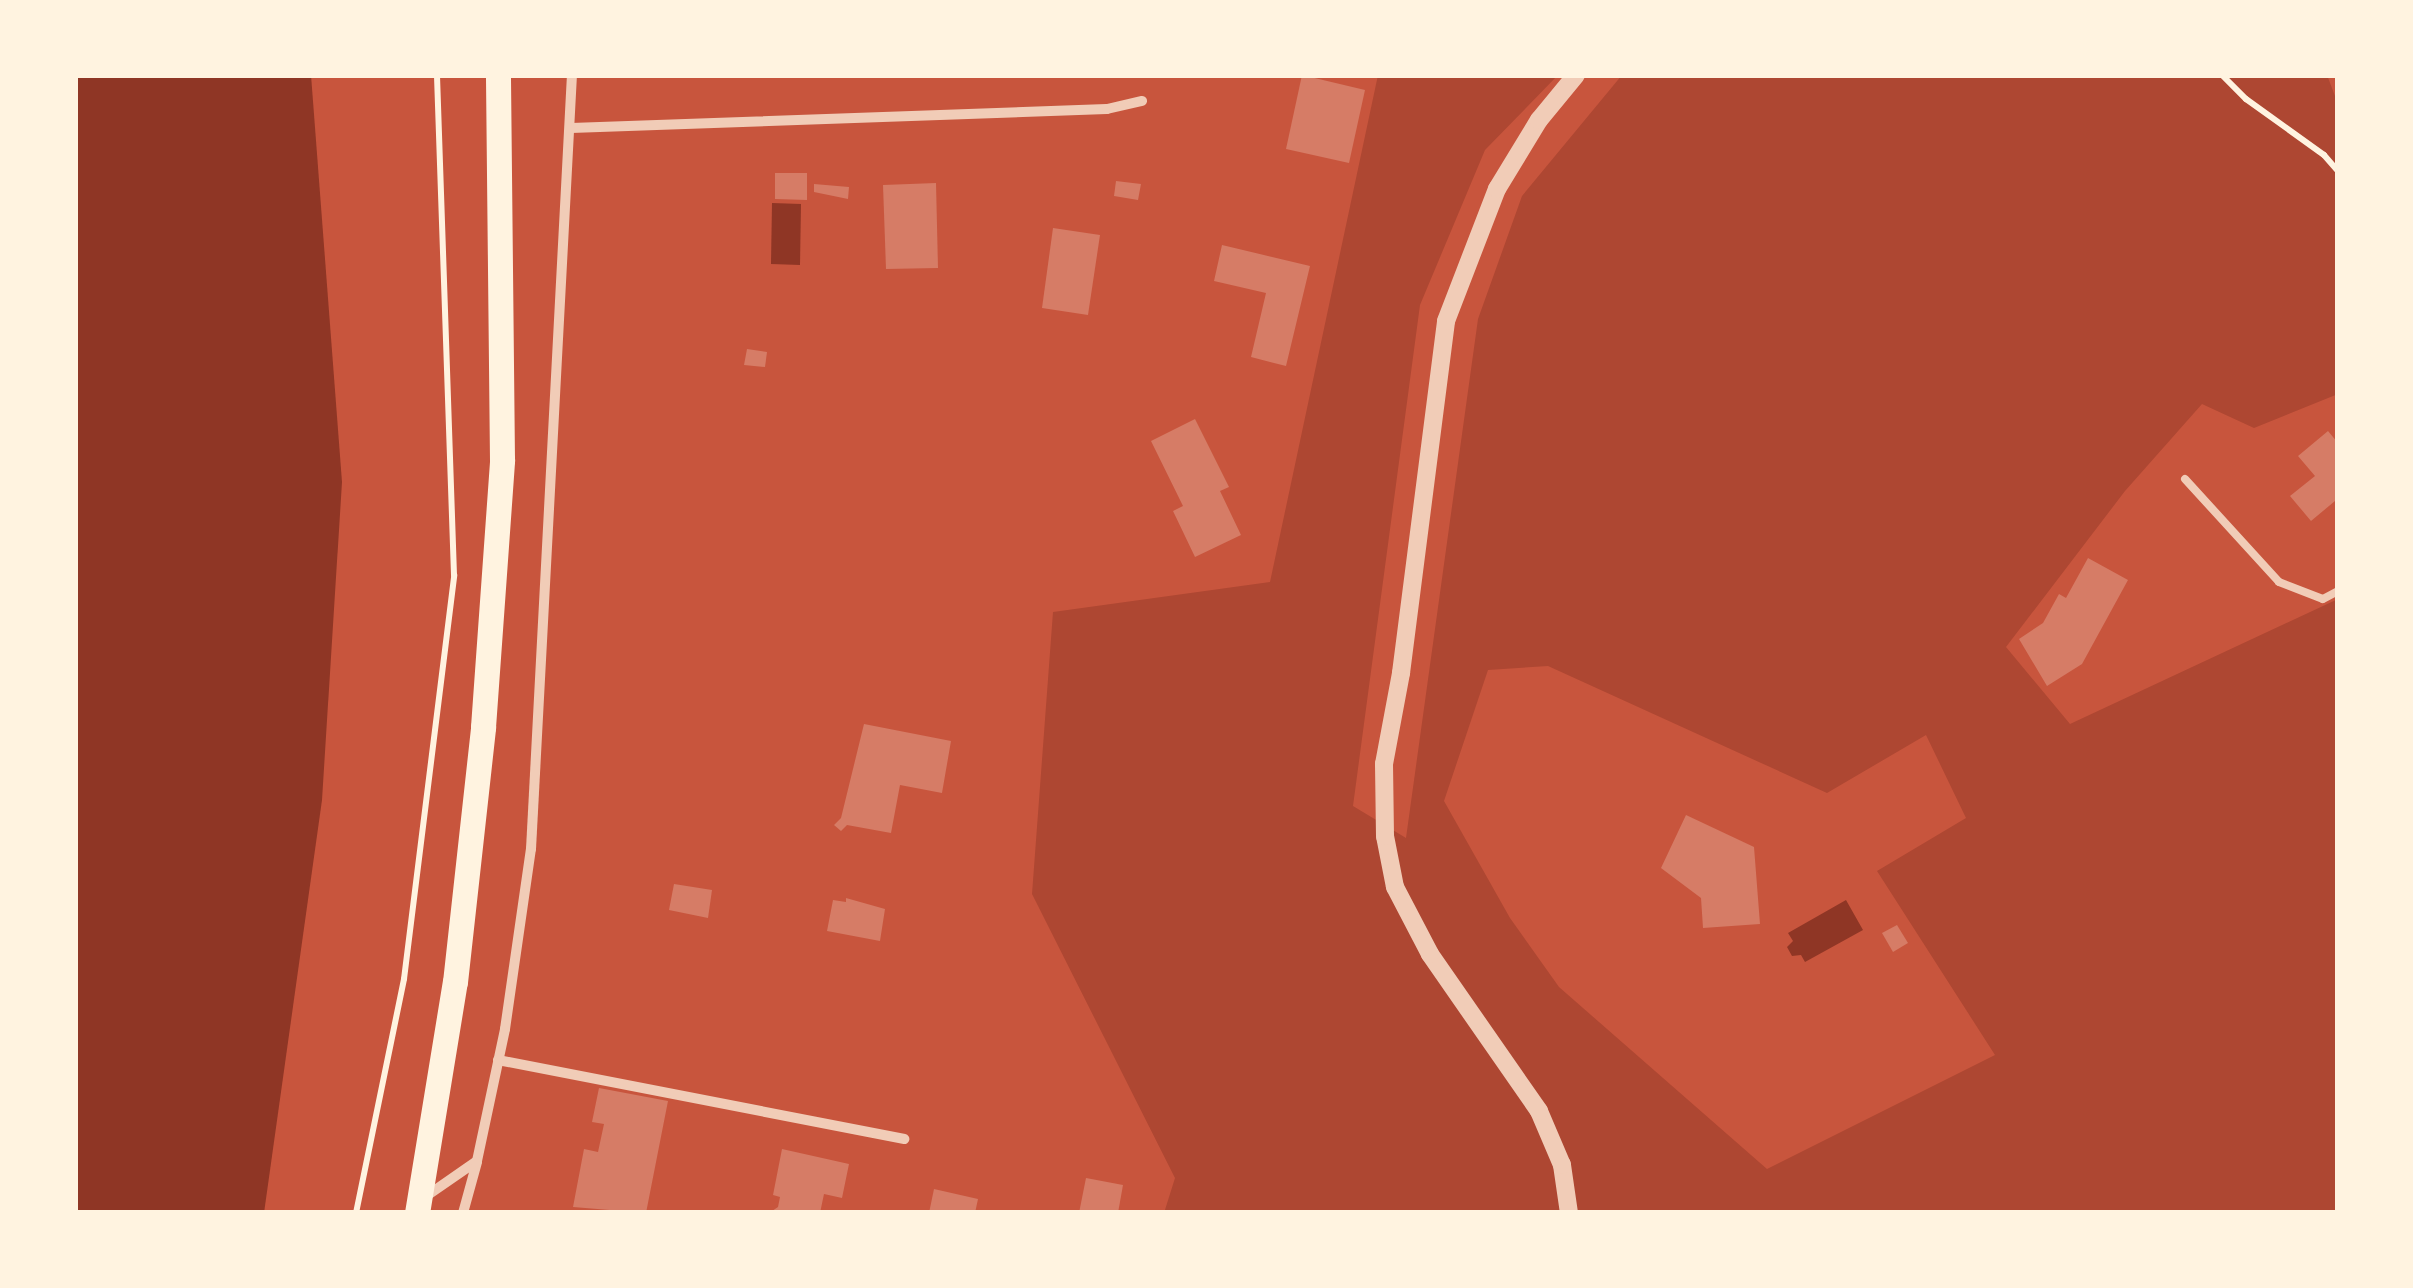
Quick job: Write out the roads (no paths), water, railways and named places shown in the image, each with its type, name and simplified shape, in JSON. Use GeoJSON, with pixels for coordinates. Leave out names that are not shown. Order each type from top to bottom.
{"type":"FeatureCollection","features":[{"type":"Feature","properties":{"kind":"main road"},"geometry":{"type":"LineString","coordinates":[[419,1206],[458,963],[482,727],[501,479],[498,75]]}},
{"type":"Feature","properties":{"kind":"street"},"geometry":{"type":"LineString","coordinates":[[463,1213],[498,1060],[530,849],[572,75]]}},
{"type":"Feature","properties":{"kind":"street"},"geometry":{"type":"LineString","coordinates":[[1568,1213],[1562,1165],[1538,1111],[1430,954],[1395,887],[1385,836],[1384,764],[1403,654],[1446,322],[1497,189],[1540,120],[1576,75]]}},
{"type":"Feature","properties":{"kind":"street"},"geometry":{"type":"LineString","coordinates":[[571,128],[1107,109],[1142,100]]}},
{"type":"Feature","properties":{"kind":"street"},"geometry":{"type":"LineString","coordinates":[[498,1060],[904,1138]]}},
{"type":"Feature","properties":{"kind":"street"},"geometry":{"type":"LineString","coordinates":[[419,1206],[477,1161]]}},
{"type":"Feature","properties":{"kind":"lane"},"geometry":{"type":"LineString","coordinates":[[2185,479],[2279,582],[2323,599],[2338,591]]}}]}
